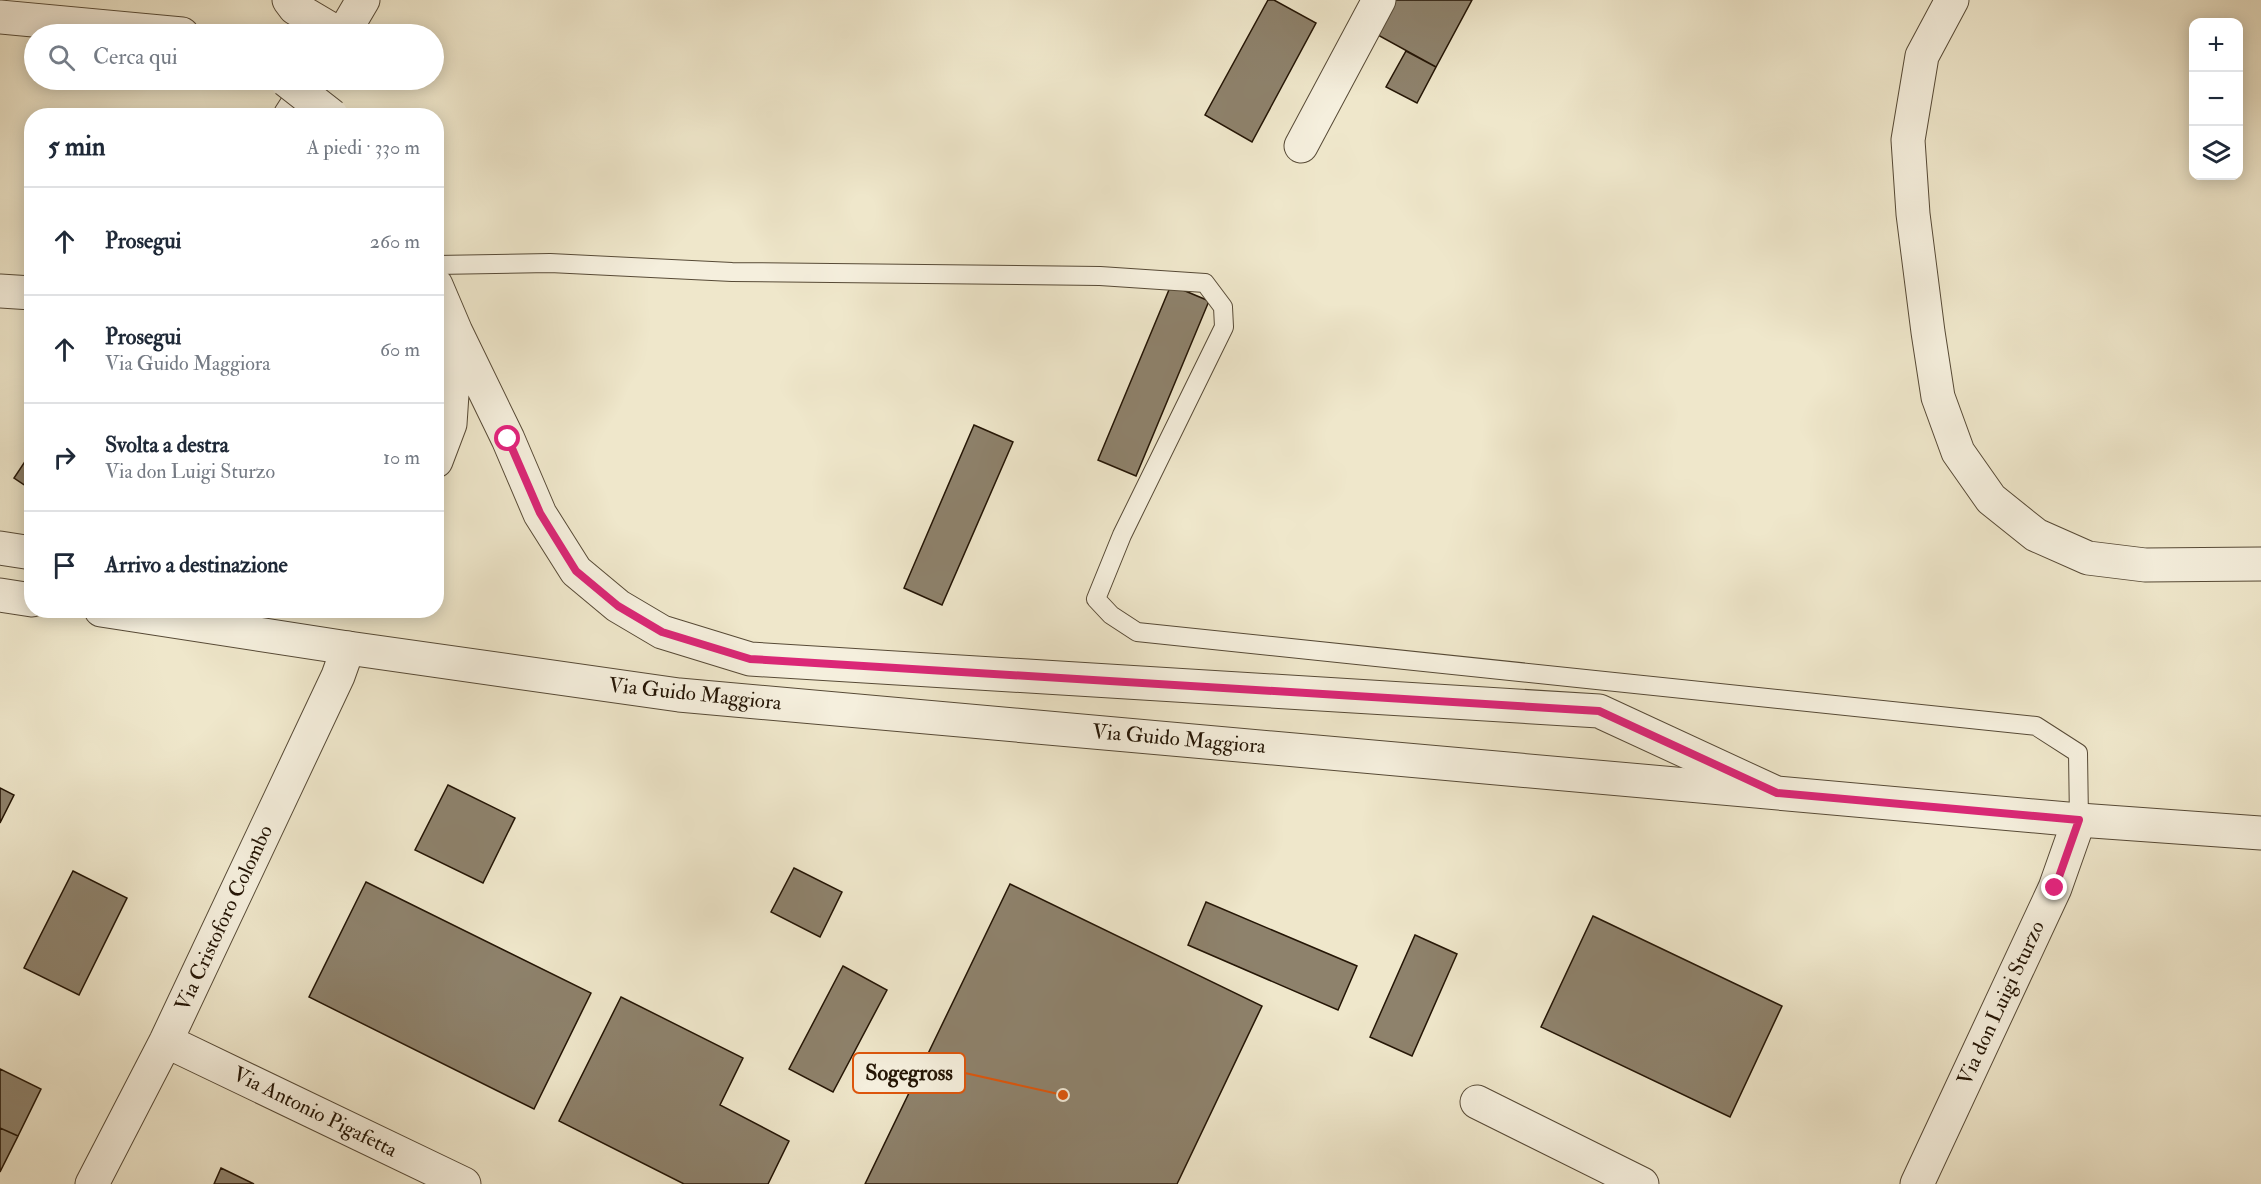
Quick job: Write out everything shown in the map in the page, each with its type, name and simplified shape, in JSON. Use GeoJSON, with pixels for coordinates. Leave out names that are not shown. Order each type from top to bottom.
{"type":"FeatureCollection","features":[{"type":"Feature","properties":{"kind":"street"},"geometry":{"type":"LineString","coordinates":[[289,0],[295,8],[323,24]]}},
{"type":"Feature","properties":{"kind":"street"},"geometry":{"type":"LineString","coordinates":[[347,24],[363,0]]}},
{"type":"Feature","properties":{"kind":"street"},"geometry":{"type":"LineString","coordinates":[[1301,146],[1379,0]]}},
{"type":"Feature","properties":{"kind":"street"},"geometry":{"type":"LineString","coordinates":[[1952,0],[1922,56],[1908,140],[1913,214],[1938,397],[1958,452],[1991,499],[2036,536],[2088,558],[2145,565],[2261,564]]}},
{"type":"Feature","properties":{"kind":"street"},"geometry":{"type":"LineString","coordinates":[[0,17],[75,24]]}},
{"type":"Feature","properties":{"kind":"street"},"geometry":{"type":"LineString","coordinates":[[299,90],[322,108]]}},
{"type":"Feature","properties":{"kind":"street"},"geometry":{"type":"LineString","coordinates":[[295,108],[307,90]]}},
{"type":"Feature","properties":{"kind":"street"},"geometry":{"type":"LineString","coordinates":[[0,291],[24,292]]}},
{"type":"Feature","properties":{"kind":"street"},"geometry":{"type":"LineString","coordinates":[[444,304],[540,513],[576,571],[618,606],[662,632],[750,659],[1599,711],[1777,793]]}},
{"type":"Feature","properties":{"kind":"street"},"geometry":{"type":"LineString","coordinates":[[444,440],[450,424],[456,332]]}},
{"type":"Feature","properties":{"kind":"street"},"geometry":{"type":"LineString","coordinates":[[0,548],[24,552]]}},
{"type":"Feature","properties":{"kind":"street"},"geometry":{"type":"LineString","coordinates":[[0,595],[24,599]]}},
{"type":"Feature","properties":{"kind":"street","name":"Via Guido Maggiora"},"geometry":{"type":"LineString","coordinates":[[153,618],[348,648],[679,694],[2079,820],[2261,833]]}},
{"type":"Feature","properties":{"kind":"street","name":"Via Cristoforo Colombo"},"geometry":{"type":"LineString","coordinates":[[92,1184],[166,1041],[339,676],[348,648]]}},
{"type":"Feature","properties":{"kind":"street","name":"Via don Luigi Sturzo"},"geometry":{"type":"LineString","coordinates":[[1917,1184],[2055,888],[2079,820]]}},
{"type":"Feature","properties":{"kind":"street","name":"Via Antonio Pigafetta"},"geometry":{"type":"LineString","coordinates":[[166,1041],[464,1184]]}},
{"type":"Feature","properties":{"kind":"street"},"geometry":{"type":"LineString","coordinates":[[1477,1102],[1642,1184]]}},
{"type":"Feature","properties":{"kind":"lane"},"geometry":{"type":"LineString","coordinates":[[444,265],[550,263],[732,272],[1100,276],[1205,283],[1223,307],[1224,327],[1122,535],[1096,599],[1111,615],[1137,632],[2036,726],[2078,753],[2079,820]]}},
{"type":"Feature","properties":{"kind":"building"},"geometry":{"type":"Polygon","coordinates":[[[1268,0],[1274,0],[1316,23],[1252,142],[1205,115],[1268,0]]]}},
{"type":"Feature","properties":{"kind":"building"},"geometry":{"type":"Polygon","coordinates":[[[1395,0],[1472,0],[1436,67],[1376,34],[1395,0]]]}},
{"type":"Feature","properties":{"kind":"building"},"geometry":{"type":"Polygon","coordinates":[[[1406,51],[1436,67],[1417,103],[1386,87],[1406,51]]]}},
{"type":"Feature","properties":{"kind":"building"},"geometry":{"type":"Polygon","coordinates":[[[1171,285],[1209,301],[1136,476],[1098,460],[1171,285]]]}},
{"type":"Feature","properties":{"kind":"building"},"geometry":{"type":"Polygon","coordinates":[[[974,425],[1013,442],[942,605],[904,588],[974,425]]]}},
{"type":"Feature","properties":{"kind":"building"},"geometry":{"type":"Polygon","coordinates":[[[24,463],[24,485],[14,478],[24,463]]]}},
{"type":"Feature","properties":{"kind":"building"},"geometry":{"type":"Polygon","coordinates":[[[448,785],[515,818],[483,883],[415,850],[448,785]]]}},
{"type":"Feature","properties":{"kind":"building"},"geometry":{"type":"Polygon","coordinates":[[[0,788],[14,795],[0,823],[0,788]]]}},
{"type":"Feature","properties":{"kind":"building"},"geometry":{"type":"Polygon","coordinates":[[[794,868],[842,892],[820,937],[771,912],[794,868]]]}},
{"type":"Feature","properties":{"kind":"building"},"geometry":{"type":"Polygon","coordinates":[[[73,871],[127,898],[79,995],[24,968],[73,871]]]}},
{"type":"Feature","properties":{"kind":"building"},"geometry":{"type":"Polygon","coordinates":[[[366,882],[591,993],[534,1109],[309,997],[366,882]]]}},
{"type":"Feature","properties":{"kind":"building"},"geometry":{"type":"Polygon","coordinates":[[[1010,884],[1262,1006],[1177,1184],[865,1184],[1010,884]]]}},
{"type":"Feature","properties":{"kind":"building"},"geometry":{"type":"Polygon","coordinates":[[[1206,902],[1357,966],[1338,1010],[1188,945],[1206,902]]]}},
{"type":"Feature","properties":{"kind":"building"},"geometry":{"type":"Polygon","coordinates":[[[1593,916],[1782,1006],[1730,1117],[1541,1027],[1593,916]]]}},
{"type":"Feature","properties":{"kind":"building"},"geometry":{"type":"Polygon","coordinates":[[[1415,935],[1457,954],[1412,1056],[1370,1037],[1415,935]]]}},
{"type":"Feature","properties":{"kind":"building"},"geometry":{"type":"Polygon","coordinates":[[[843,966],[887,990],[833,1092],[789,1069],[843,966]]]}},
{"type":"Feature","properties":{"kind":"building"},"geometry":{"type":"Polygon","coordinates":[[[621,997],[743,1058],[720,1105],[789,1141],[768,1184],[684,1184],[559,1121],[621,997]]]}},
{"type":"Feature","properties":{"kind":"building"},"geometry":{"type":"Polygon","coordinates":[[[0,1069],[41,1089],[18,1136],[0,1128],[0,1069]]]}},
{"type":"Feature","properties":{"kind":"building"},"geometry":{"type":"Polygon","coordinates":[[[0,1128],[18,1136],[0,1172],[0,1128]]]}},
{"type":"Feature","properties":{"kind":"building"},"geometry":{"type":"Polygon","coordinates":[[[221,1168],[254,1184],[214,1184],[221,1168]]]}},
{"type":"Feature","properties":{"kind":"place","name":"Sogegross"},"geometry":{"type":"Point","coordinates":[1063,1095]}},
{"type":"Feature","properties":{"kind":"route"},"geometry":{"type":"LineString","coordinates":[[508,439],[540,513],[576,571],[618,606],[662,632],[750,659],[1599,711],[1777,793],[2079,820],[2055,888]]}}]}
